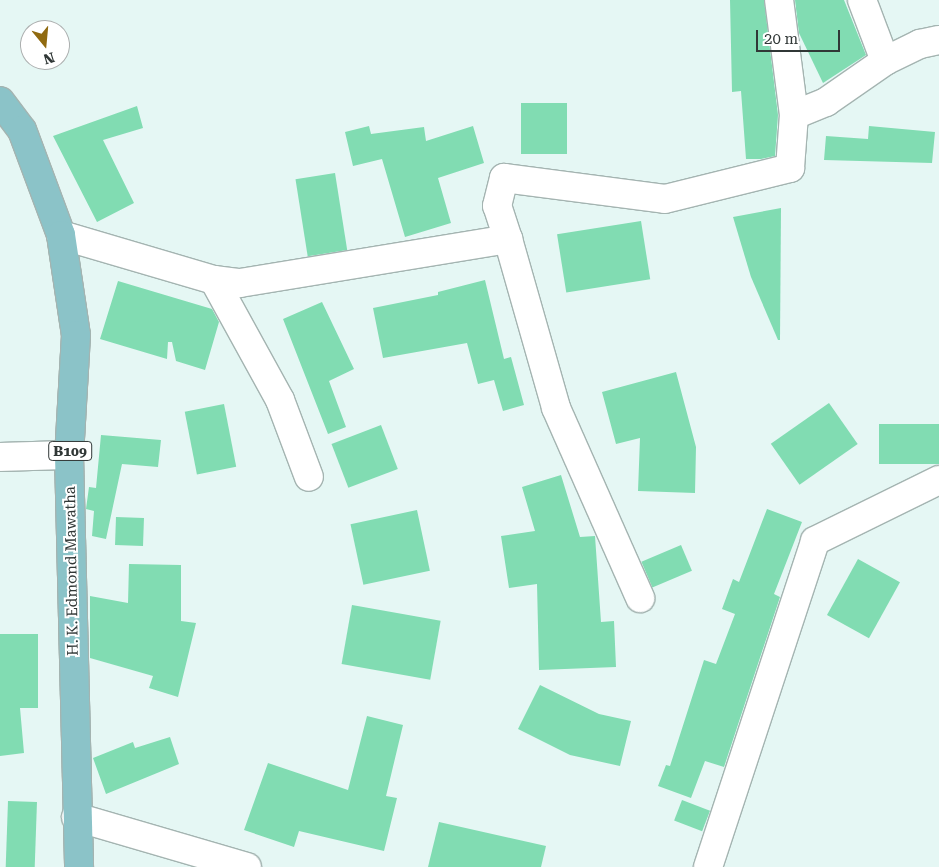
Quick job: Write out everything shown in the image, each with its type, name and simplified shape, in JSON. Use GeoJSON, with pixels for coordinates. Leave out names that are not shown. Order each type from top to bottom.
{"type":"FeatureCollection","features":[{"type":"Feature","properties":{"kind":"main road","name":"H. K. Edmond Mawatha"},"geometry":{"type":"LineString","coordinates":[[0,100],[22,130],[61,235],[76,336],[69,454],[76,817]]}},
{"type":"Feature","properties":{"kind":"main road","name":"B109"},"geometry":{"type":"LineString","coordinates":[[76,817],[79,867]]}},
{"type":"Feature","properties":{"kind":"street"},"geometry":{"type":"LineString","coordinates":[[640,598],[556,408],[497,206],[504,178],[665,199],[790,168],[794,115],[779,0]]}},
{"type":"Feature","properties":{"kind":"street"},"geometry":{"type":"LineString","coordinates":[[862,0],[885,61]]}},
{"type":"Feature","properties":{"kind":"street"},"geometry":{"type":"LineString","coordinates":[[794,115],[826,102],[885,61],[920,44],[939,40]]}},
{"type":"Feature","properties":{"kind":"street"},"geometry":{"type":"LineString","coordinates":[[61,235],[214,280],[240,283],[508,239]]}},
{"type":"Feature","properties":{"kind":"street"},"geometry":{"type":"LineString","coordinates":[[214,280],[280,400],[308,477]]}},
{"type":"Feature","properties":{"kind":"street"},"geometry":{"type":"LineString","coordinates":[[0,457],[69,454]]}},
{"type":"Feature","properties":{"kind":"street"},"geometry":{"type":"LineString","coordinates":[[708,867],[815,541],[939,480]]}},
{"type":"Feature","properties":{"kind":"street"},"geometry":{"type":"LineString","coordinates":[[76,817],[247,867]]}},
{"type":"Feature","properties":{"kind":"building"},"geometry":{"type":"Polygon","coordinates":[[[730,0],[764,0],[778,115],[775,156],[761,159],[746,159],[741,91],[732,92],[730,0]]]}},
{"type":"Feature","properties":{"kind":"building"},"geometry":{"type":"Polygon","coordinates":[[[795,0],[844,0],[866,55],[823,83],[799,33],[795,0]]]}},
{"type":"Feature","properties":{"kind":"building"},"geometry":{"type":"Polygon","coordinates":[[[521,103],[567,103],[567,154],[521,154],[521,103]]]}},
{"type":"Feature","properties":{"kind":"building"},"geometry":{"type":"Polygon","coordinates":[[[137,106],[143,128],[103,140],[134,203],[97,222],[53,136],[137,106]]]}},
{"type":"Feature","properties":{"kind":"building"},"geometry":{"type":"Polygon","coordinates":[[[369,126],[371,134],[424,127],[426,141],[473,126],[484,163],[438,178],[451,223],[405,237],[382,159],[353,166],[345,132],[369,126]]]}},
{"type":"Feature","properties":{"kind":"building"},"geometry":{"type":"Polygon","coordinates":[[[869,126],[935,132],[932,163],[824,160],[826,136],[868,139],[869,126]]]}},
{"type":"Feature","properties":{"kind":"building"},"geometry":{"type":"Polygon","coordinates":[[[335,173],[347,250],[308,256],[295,179],[335,173]]]}},
{"type":"Feature","properties":{"kind":"building"},"geometry":{"type":"Polygon","coordinates":[[[781,208],[780,340],[778,340],[751,277],[733,217],[781,208]]]}},
{"type":"Feature","properties":{"kind":"building"},"geometry":{"type":"Polygon","coordinates":[[[641,221],[650,279],[566,293],[557,234],[641,221]]]}},
{"type":"Feature","properties":{"kind":"building"},"geometry":{"type":"Polygon","coordinates":[[[485,280],[504,359],[511,357],[524,405],[503,411],[494,380],[478,384],[467,343],[383,358],[373,308],[438,295],[438,292],[485,280]]]}},
{"type":"Feature","properties":{"kind":"building"},"geometry":{"type":"Polygon","coordinates":[[[118,281],[212,309],[219,322],[205,370],[176,361],[172,342],[168,342],[167,359],[100,339],[118,281]]]}},
{"type":"Feature","properties":{"kind":"building"},"geometry":{"type":"Polygon","coordinates":[[[322,302],[354,369],[329,381],[346,427],[328,434],[283,319],[322,302]]]}},
{"type":"Feature","properties":{"kind":"building"},"geometry":{"type":"Polygon","coordinates":[[[676,372],[696,447],[695,493],[638,491],[640,438],[616,444],[602,392],[676,372]]]}},
{"type":"Feature","properties":{"kind":"building"},"geometry":{"type":"Polygon","coordinates":[[[829,403],[858,444],[800,485],[771,444],[829,403]]]}},
{"type":"Feature","properties":{"kind":"building"},"geometry":{"type":"Polygon","coordinates":[[[224,404],[236,467],[197,474],[185,412],[224,404]]]}},
{"type":"Feature","properties":{"kind":"building"},"geometry":{"type":"Polygon","coordinates":[[[879,424],[939,424],[939,464],[879,464],[879,424]]]}},
{"type":"Feature","properties":{"kind":"building"},"geometry":{"type":"Polygon","coordinates":[[[381,425],[398,469],[348,488],[332,444],[381,425]]]}},
{"type":"Feature","properties":{"kind":"building"},"geometry":{"type":"Polygon","coordinates":[[[101,435],[161,440],[158,467],[122,464],[106,539],[92,536],[94,511],[86,509],[89,487],[96,488],[101,435]]]}},
{"type":"Feature","properties":{"kind":"building"},"geometry":{"type":"Polygon","coordinates":[[[561,475],[580,537],[595,536],[601,622],[614,621],[616,667],[539,670],[537,584],[509,588],[501,536],[535,531],[522,487],[561,475]]]}},
{"type":"Feature","properties":{"kind":"building"},"geometry":{"type":"Polygon","coordinates":[[[767,509],[802,522],[774,594],[780,597],[724,767],[705,761],[691,798],[658,786],[666,765],[670,766],[704,660],[716,664],[735,614],[722,609],[733,579],[739,582],[767,509]]]}},
{"type":"Feature","properties":{"kind":"building"},"geometry":{"type":"Polygon","coordinates":[[[417,510],[430,571],[363,585],[350,524],[417,510]]]}},
{"type":"Feature","properties":{"kind":"building"},"geometry":{"type":"Polygon","coordinates":[[[116,517],[144,518],[143,546],[115,545],[116,517]]]}},
{"type":"Feature","properties":{"kind":"building"},"geometry":{"type":"Polygon","coordinates":[[[681,545],[692,571],[652,588],[641,562],[681,545]]]}},
{"type":"Feature","properties":{"kind":"building"},"geometry":{"type":"Polygon","coordinates":[[[858,559],[900,582],[869,638],[827,615],[858,559]]]}},
{"type":"Feature","properties":{"kind":"building"},"geometry":{"type":"Polygon","coordinates":[[[129,564],[181,565],[181,621],[196,623],[178,697],[149,688],[153,676],[90,658],[90,596],[128,603],[129,564]]]}},
{"type":"Feature","properties":{"kind":"building"},"geometry":{"type":"Polygon","coordinates":[[[352,605],[441,621],[430,680],[342,664],[352,605]]]}},
{"type":"Feature","properties":{"kind":"building"},"geometry":{"type":"Polygon","coordinates":[[[0,634],[38,634],[38,708],[20,708],[24,753],[0,756],[0,634]]]}},
{"type":"Feature","properties":{"kind":"building"},"geometry":{"type":"Polygon","coordinates":[[[540,685],[599,714],[631,721],[620,766],[570,755],[518,729],[540,685]]]}},
{"type":"Feature","properties":{"kind":"building"},"geometry":{"type":"Polygon","coordinates":[[[367,716],[403,725],[386,796],[397,798],[384,851],[299,831],[294,847],[244,830],[268,763],[348,790],[367,716]]]}},
{"type":"Feature","properties":{"kind":"building"},"geometry":{"type":"Polygon","coordinates":[[[170,737],[179,764],[106,794],[93,758],[133,742],[135,748],[170,737]]]}},
{"type":"Feature","properties":{"kind":"building"},"geometry":{"type":"Polygon","coordinates":[[[682,800],[710,811],[702,831],[674,821],[682,800]]]}},
{"type":"Feature","properties":{"kind":"building"},"geometry":{"type":"Polygon","coordinates":[[[8,801],[37,802],[35,867],[6,867],[8,801]]]}},
{"type":"Feature","properties":{"kind":"building"},"geometry":{"type":"Polygon","coordinates":[[[439,822],[546,846],[541,867],[428,867],[439,822]]]}}]}
